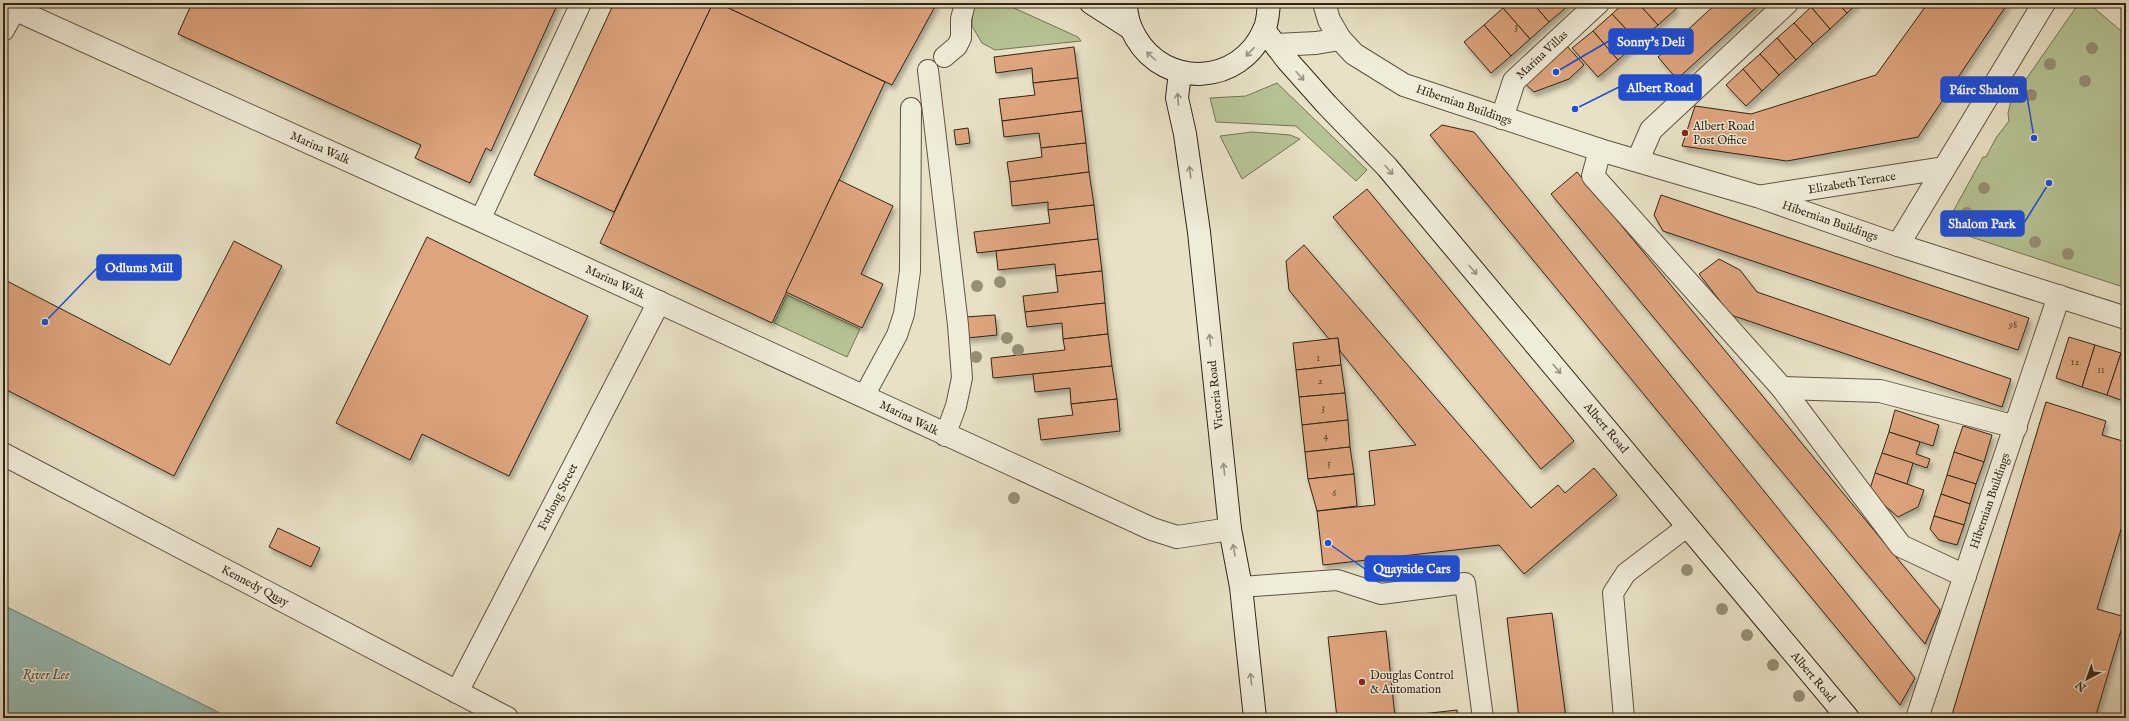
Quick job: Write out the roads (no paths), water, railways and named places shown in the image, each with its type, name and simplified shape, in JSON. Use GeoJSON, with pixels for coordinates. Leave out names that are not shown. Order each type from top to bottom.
{"type":"FeatureCollection","features":[{"type":"Feature","properties":{"kind":"street"},"geometry":{"type":"LineString","coordinates":[[1091,3],[1130,28]]}},
{"type":"Feature","properties":{"kind":"street"},"geometry":{"type":"LineString","coordinates":[[1126,3],[1130,28],[1142,48],[1159,64],[1180,72],[1205,74],[1229,68],[1244,59],[1256,46],[1270,38],[1316,43],[1340,39]]}},
{"type":"Feature","properties":{"kind":"street"},"geometry":{"type":"LineString","coordinates":[[1270,3],[1270,38]]}},
{"type":"Feature","properties":{"kind":"street","name":"Hibernian Buildings"},"geometry":{"type":"LineString","coordinates":[[1324,3],[1329,20],[1340,39],[1354,54],[1404,85],[1600,150],[1760,197],[1898,245],[2126,318]]}},
{"type":"Feature","properties":{"kind":"street","name":"Marina Villas"},"geometry":{"type":"LineString","coordinates":[[1502,118],[1514,81],[1598,3]]}},
{"type":"Feature","properties":{"kind":"street"},"geometry":{"type":"LineString","coordinates":[[1638,160],[1651,130],[1787,3]]}},
{"type":"Feature","properties":{"kind":"street"},"geometry":{"type":"LineString","coordinates":[[1898,245],[2044,3]]}},
{"type":"Feature","properties":{"kind":"street","name":"Marina Walk"},"geometry":{"type":"LineString","coordinates":[[12,6],[864,396],[945,436],[1152,529],[1177,536],[1230,529]]}},
{"type":"Feature","properties":{"kind":"street"},"geometry":{"type":"LineString","coordinates":[[3,30],[12,6]]}},
{"type":"Feature","properties":{"kind":"street","name":"Albert Road"},"geometry":{"type":"LineString","coordinates":[[1270,38],[1287,60],[1327,105],[1387,167],[1848,718]]}},
{"type":"Feature","properties":{"kind":"street","name":"Victoria Road"},"geometry":{"type":"LineString","coordinates":[[1180,72],[1177,98],[1184,129],[1199,232],[1230,529],[1241,587],[1256,718]]}},
{"type":"Feature","properties":{"kind":"street"},"geometry":{"type":"LineString","coordinates":[[1600,150],[1593,176],[1782,388],[1901,546],[1965,576]]}},
{"type":"Feature","properties":{"kind":"street","name":"Elizabeth Terrace"},"geometry":{"type":"LineString","coordinates":[[1760,197],[1944,168]]}},
{"type":"Feature","properties":{"kind":"street","name":"Hibernian Buildings"},"geometry":{"type":"LineString","coordinates":[[1917,718],[2059,296]]}},
{"type":"Feature","properties":{"kind":"street","name":"Furlong Street"},"geometry":{"type":"LineString","coordinates":[[457,692],[659,302]]}},
{"type":"Feature","properties":{"kind":"street"},"geometry":{"type":"LineString","coordinates":[[1782,388],[1880,391],[2016,427]]}},
{"type":"Feature","properties":{"kind":"street","name":"Kennedy Quay"},"geometry":{"type":"LineString","coordinates":[[3,454],[507,718]]}},
{"type":"Feature","properties":{"kind":"lane"},"geometry":{"type":"LineString","coordinates":[[480,220],[580,3]]}},
{"type":"Feature","properties":{"kind":"lane"},"geometry":{"type":"LineString","coordinates":[[944,57],[957,46],[961,38],[961,19],[965,3]]}},
{"type":"Feature","properties":{"kind":"lane"},"geometry":{"type":"LineString","coordinates":[[928,70],[958,318],[962,378],[956,406],[945,436]]}},
{"type":"Feature","properties":{"kind":"lane"},"geometry":{"type":"LineString","coordinates":[[864,396],[897,335],[907,296],[910,271],[911,108]]}},
{"type":"Feature","properties":{"kind":"lane"},"geometry":{"type":"LineString","coordinates":[[1624,718],[1613,593],[1626,573],[1688,526]]}},
{"type":"Feature","properties":{"kind":"lane"},"geometry":{"type":"LineString","coordinates":[[1241,587],[1337,580],[1381,594],[1465,583],[1483,718]]}},
{"type":"Feature","properties":{"kind":"water","name":"River Lee"},"geometry":{"type":"Polygon","coordinates":[[[3,605],[230,718],[3,718],[3,605]]]}},
{"type":"Feature","properties":{"kind":"place","name":"Sonny's Deli"},"geometry":{"type":"Point","coordinates":[1556,72]}},
{"type":"Feature","properties":{"kind":"place","name":"Albert Road"},"geometry":{"type":"Point","coordinates":[1575,109]}},
{"type":"Feature","properties":{"kind":"place","name":"Albert Road Post Office"},"geometry":{"type":"Point","coordinates":[1685,133]}},
{"type":"Feature","properties":{"kind":"place","name":"Páirc Shalom"},"geometry":{"type":"Point","coordinates":[2034,138]}},
{"type":"Feature","properties":{"kind":"place","name":"Shalom Park"},"geometry":{"type":"Point","coordinates":[2049,183]}},
{"type":"Feature","properties":{"kind":"place","name":"Odlums Mill"},"geometry":{"type":"Point","coordinates":[45,322]}},
{"type":"Feature","properties":{"kind":"place","name":"Quayside Cars"},"geometry":{"type":"Point","coordinates":[1328,543]}},
{"type":"Feature","properties":{"kind":"place","name":"Douglas Control & Automation"},"geometry":{"type":"Point","coordinates":[1362,682]}}]}
